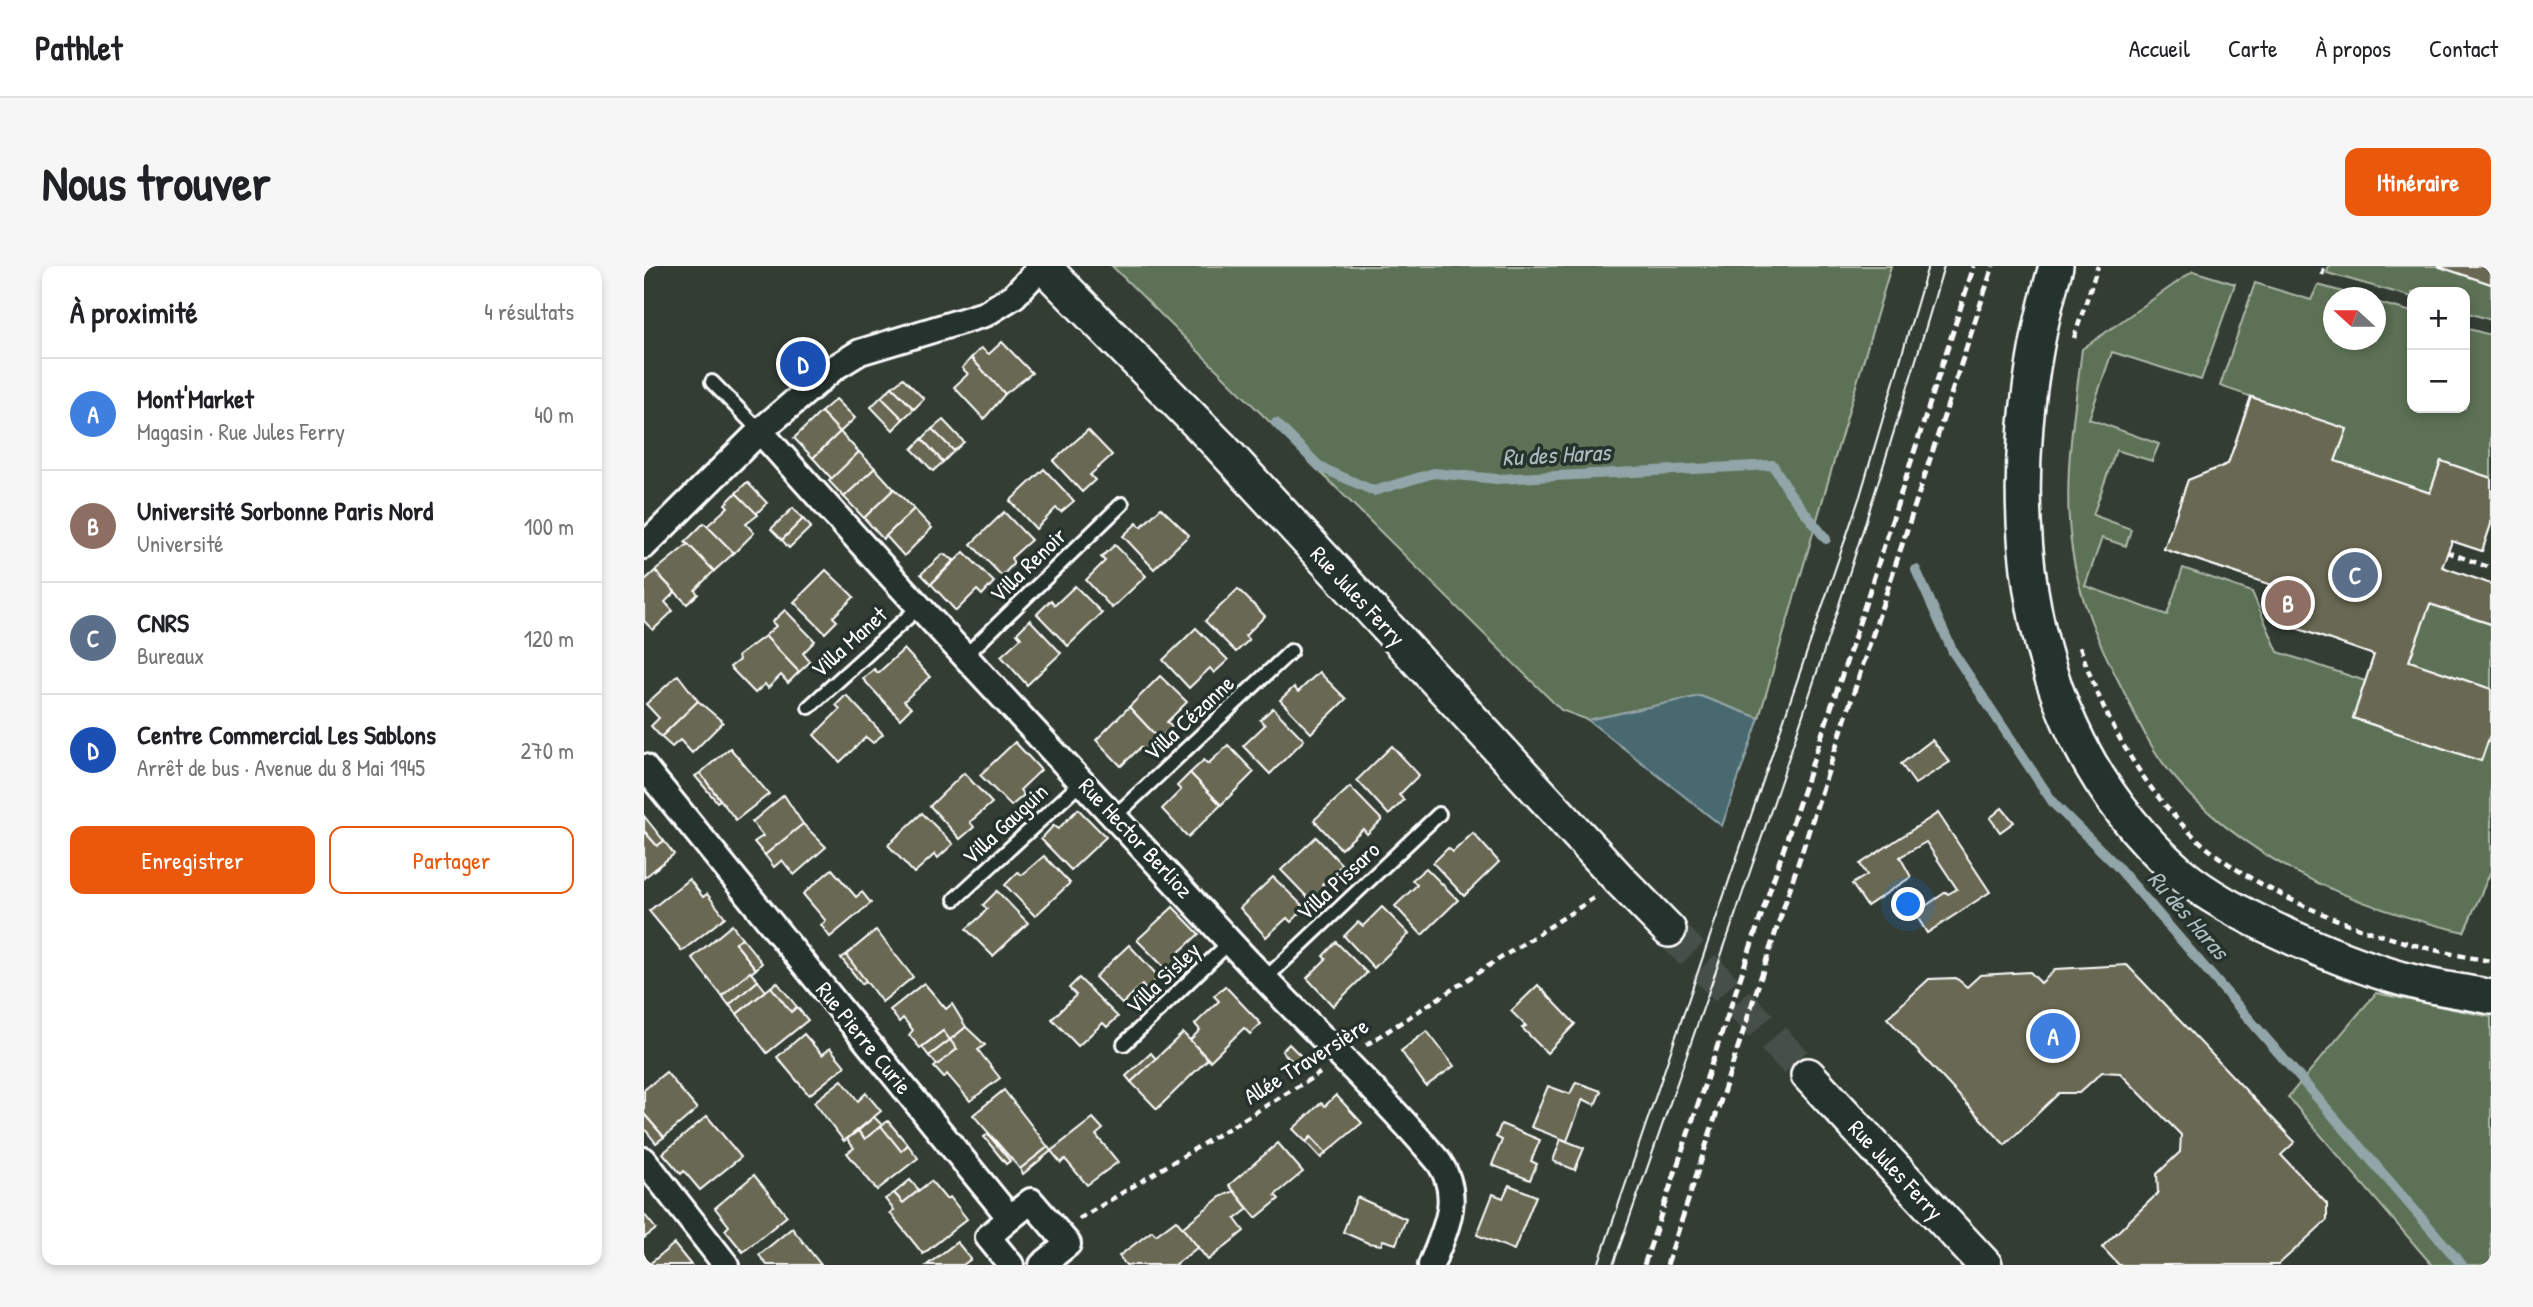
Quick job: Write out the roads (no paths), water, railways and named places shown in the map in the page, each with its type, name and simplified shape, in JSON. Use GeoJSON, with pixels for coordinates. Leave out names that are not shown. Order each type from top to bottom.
{"type":"FeatureCollection","features":[{"type":"Feature","properties":{"kind":"street"},"geometry":{"type":"LineString","coordinates":[[644,546],[760,431],[834,368],[860,352],[985,314],[1014,296],[1042,266]]}},
{"type":"Feature","properties":{"kind":"street","name":"Rue Jules Ferry"},"geometry":{"type":"LineString","coordinates":[[1042,266],[1220,446],[1669,930]]}},
{"type":"Feature","properties":{"kind":"street"},"geometry":{"type":"LineString","coordinates":[[2056,266],[2028,395],[2021,478],[2023,546],[2034,616],[2060,702],[2096,774],[2140,835],[2182,875],[2228,905],[2357,963],[2418,983],[2491,997]]}},
{"type":"Feature","properties":{"kind":"street","name":"Rue Hector Berlioz"},"geometry":{"type":"LineString","coordinates":[[760,431],[917,608],[1116,816],[1230,942],[1344,1059],[1445,1171],[1451,1190],[1451,1212],[1430,1265]]}},
{"type":"Feature","properties":{"kind":"street","name":"Rue Pierre Curie"},"geometry":{"type":"LineString","coordinates":[[644,767],[1010,1218]]}},
{"type":"Feature","properties":{"kind":"street","name":"Rue Jules Ferry"},"geometry":{"type":"LineString","coordinates":[[1808,1075],[1985,1265]]}},
{"type":"Feature","properties":{"kind":"street"},"geometry":{"type":"LineString","coordinates":[[644,1160],[726,1265]]}},
{"type":"Feature","properties":{"kind":"street"},"geometry":{"type":"LineString","coordinates":[[1011,1265],[988,1237],[1031,1201],[1068,1244],[1042,1265]]}},
{"type":"Feature","properties":{"kind":"lane"},"geometry":{"type":"LineString","coordinates":[[712,382],[760,431]]}},
{"type":"Feature","properties":{"kind":"lane","name":"Villa Renoir"},"geometry":{"type":"LineString","coordinates":[[964,657],[1122,504]]}},
{"type":"Feature","properties":{"kind":"lane","name":"Villa Manet"},"geometry":{"type":"LineString","coordinates":[[809,707],[917,608]]}},
{"type":"Feature","properties":{"kind":"lane","name":"Villa Cézanne"},"geometry":{"type":"LineString","coordinates":[[1116,816],[1291,651]]}},
{"type":"Feature","properties":{"kind":"lane","name":"Villa Gauguin"},"geometry":{"type":"LineString","coordinates":[[955,899],[1083,781]]}},
{"type":"Feature","properties":{"kind":"lane","name":"Villa Pissaro"},"geometry":{"type":"LineString","coordinates":[[1266,978],[1439,814]]}},
{"type":"Feature","properties":{"kind":"lane","name":"Villa Sisley"},"geometry":{"type":"LineString","coordinates":[[1124,1044],[1230,942]]}},
{"type":"Feature","properties":{"kind":"water"},"geometry":{"type":"Polygon","coordinates":[[[1700,696],[1759,718],[1722,826],[1588,720],[1700,696]]]}},
{"type":"Feature","properties":{"kind":"waterway","name":"Ru des Haras"},"geometry":{"type":"LineString","coordinates":[[1276,423],[1320,467],[1374,491],[1434,473],[1497,479],[1773,465],[1789,492],[1826,539]]}},
{"type":"Feature","properties":{"kind":"waterway","name":"Ru des Haras"},"geometry":{"type":"LineString","coordinates":[[1916,570],[1953,652],[2054,804],[2116,865],[2462,1265]]}},
{"type":"Feature","properties":{"kind":"tunnel"},"geometry":{"type":"LineString","coordinates":[[1669,930],[1808,1075]]}},
{"type":"Feature","properties":{"kind":"tram line"},"geometry":{"type":"LineString","coordinates":[[1598,1265],[1860,496],[1928,266]]}},
{"type":"Feature","properties":{"kind":"tram line"},"geometry":{"type":"LineString","coordinates":[[1613,1265],[1827,643],[1944,266]]}},
{"type":"Feature","properties":{"kind":"railway"},"geometry":{"type":"LineString","coordinates":[[1644,1265],[1852,645],[1974,266]]}},
{"type":"Feature","properties":{"kind":"railway"},"geometry":{"type":"LineString","coordinates":[[1667,1265],[1993,266]]}},
{"type":"Feature","properties":{"kind":"place","name":"Centre Commercial Les Sablons"},"geometry":{"type":"Point","coordinates":[803,364]}},
{"type":"Feature","properties":{"kind":"place","name":"CNRS"},"geometry":{"type":"Point","coordinates":[2355,575]}},
{"type":"Feature","properties":{"kind":"place","name":"Université Sorbonne Paris Nord"},"geometry":{"type":"Point","coordinates":[2288,603]}},
{"type":"Feature","properties":{"kind":"place","name":"Mont'Market"},"geometry":{"type":"Point","coordinates":[2053,1036]}}]}
